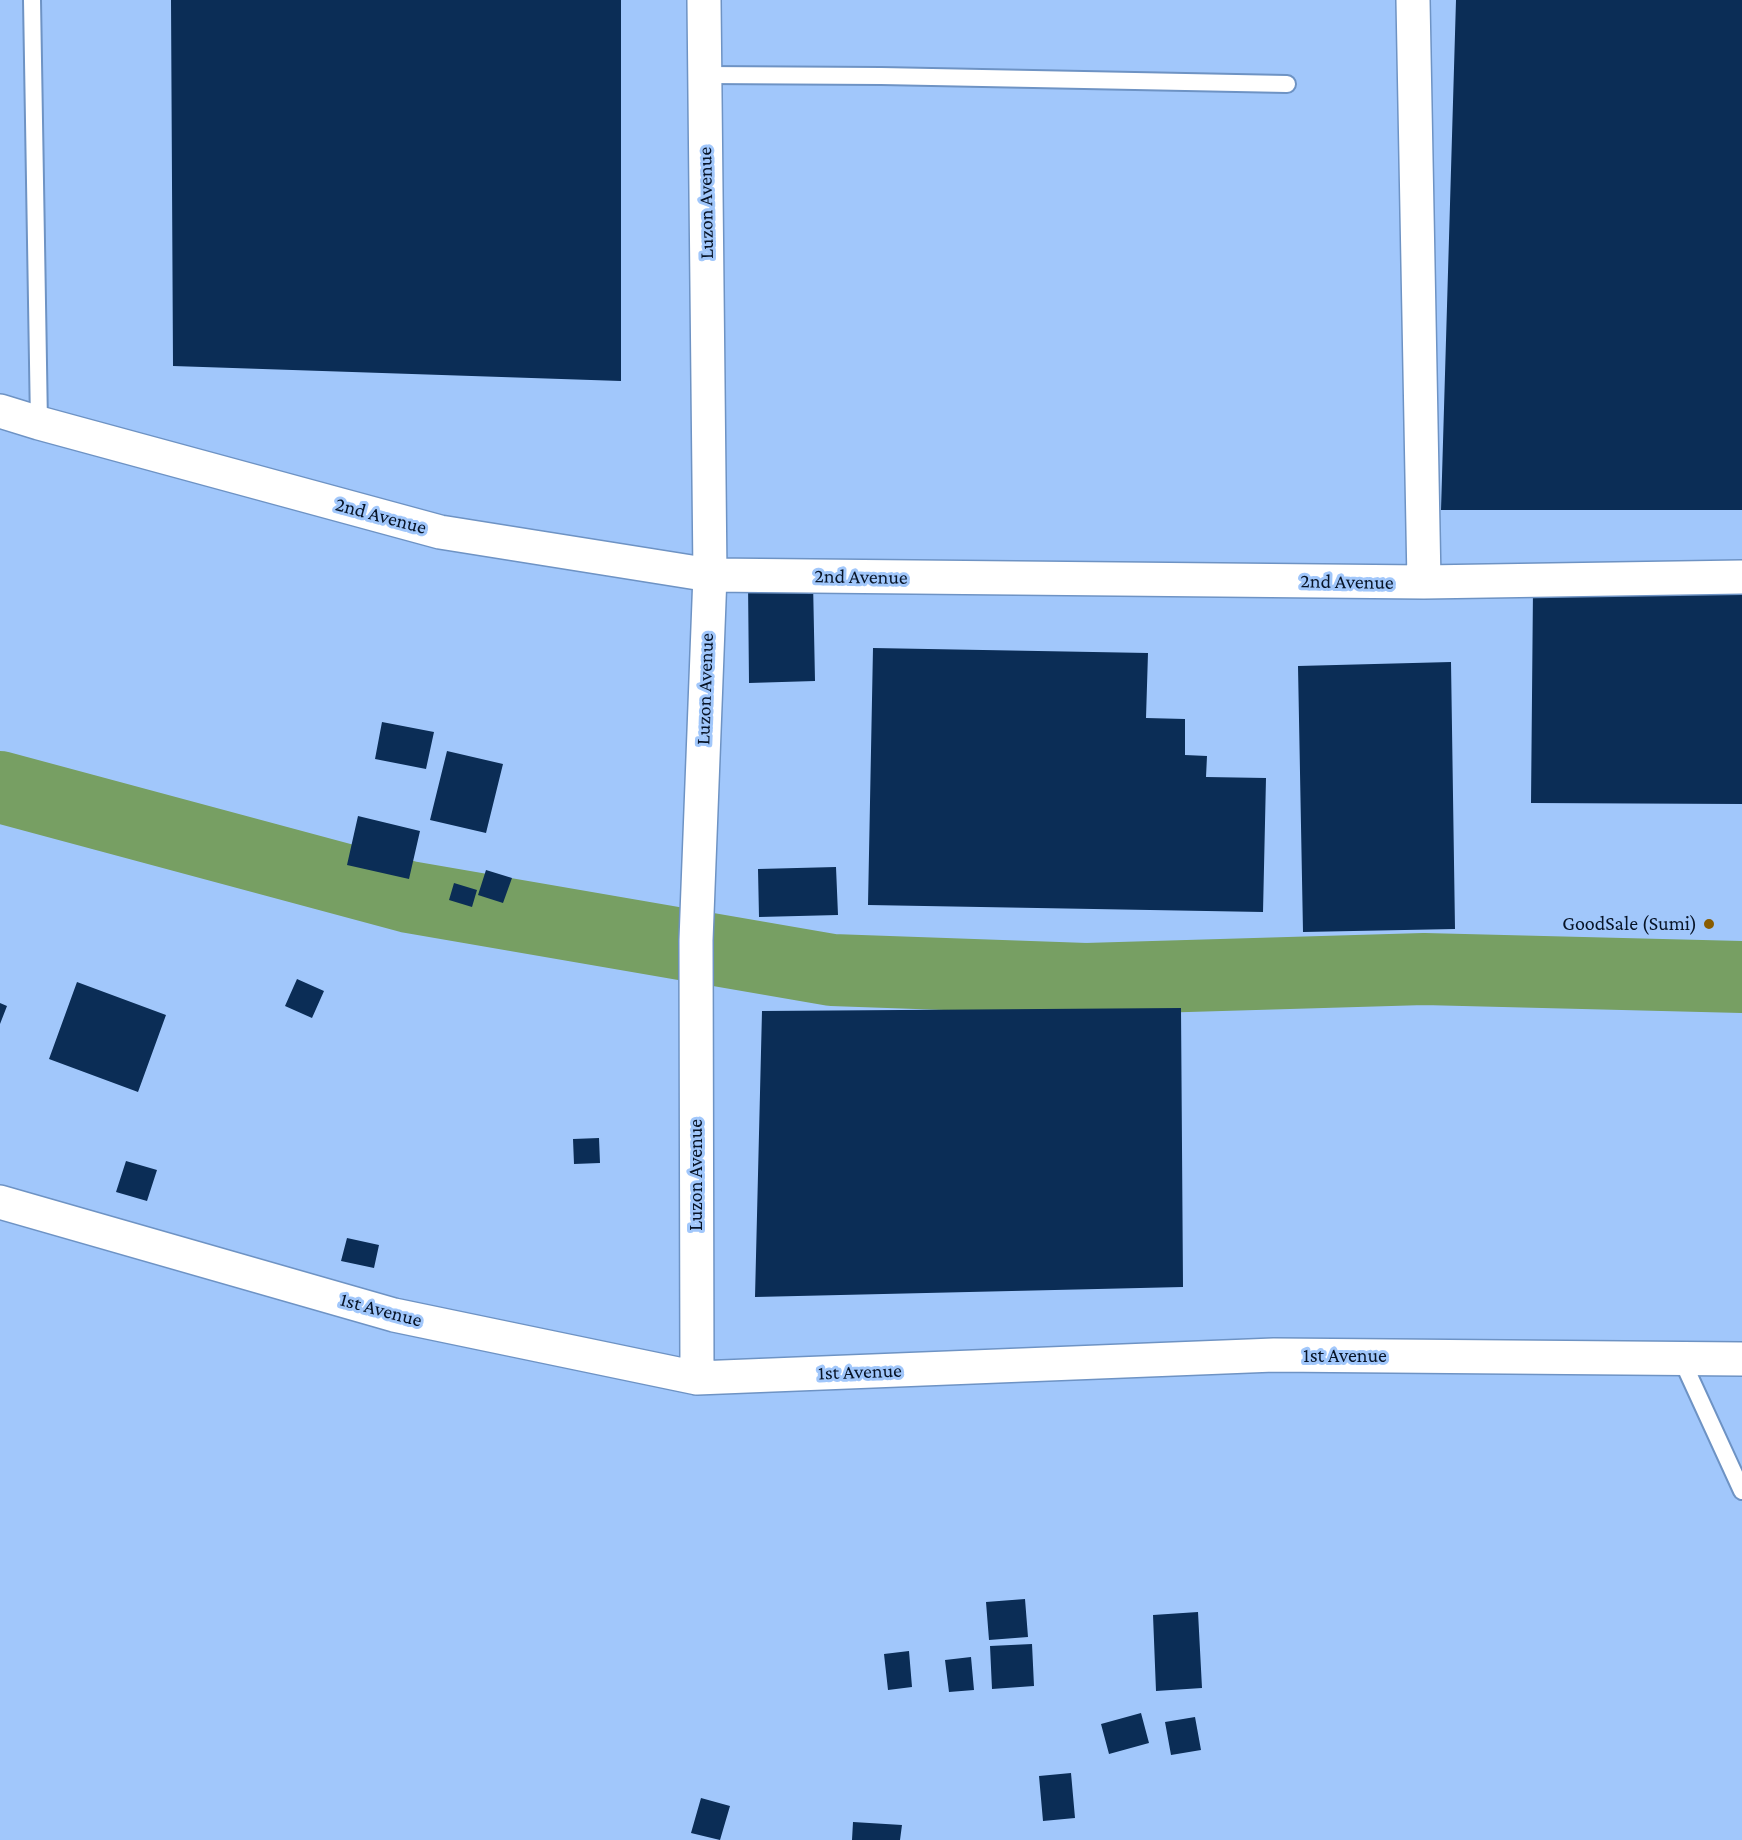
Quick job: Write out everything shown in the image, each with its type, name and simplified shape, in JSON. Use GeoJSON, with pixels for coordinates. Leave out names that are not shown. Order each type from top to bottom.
{"type":"FeatureCollection","features":[{"type":"Feature","properties":{"kind":"street","name":"Luzon Avenue"},"geometry":{"type":"LineString","coordinates":[[697,1378],[695,999],[710,575],[704,0]]}},
{"type":"Feature","properties":{"kind":"street"},"geometry":{"type":"LineString","coordinates":[[1413,0],[1424,582]]}},
{"type":"Feature","properties":{"kind":"street","name":"2nd Avenue"},"geometry":{"type":"LineString","coordinates":[[0,411],[440,532],[710,575],[1424,582],[1742,577]]}},
{"type":"Feature","properties":{"kind":"street","name":"1st Avenue"},"geometry":{"type":"LineString","coordinates":[[0,1202],[394,1315],[697,1378],[1274,1355],[1742,1359]]}},
{"type":"Feature","properties":{"kind":"lane"},"geometry":{"type":"LineString","coordinates":[[32,0],[39,423]]}},
{"type":"Feature","properties":{"kind":"lane"},"geometry":{"type":"LineString","coordinates":[[704,75],[1287,84]]}},
{"type":"Feature","properties":{"kind":"lane"},"geometry":{"type":"LineString","coordinates":[[1681,1358],[1742,1491]]}},
{"type":"Feature","properties":{"kind":"building"},"geometry":{"type":"Polygon","coordinates":[[[171,0],[621,0],[621,381],[173,366],[171,0]]]}},
{"type":"Feature","properties":{"kind":"building"},"geometry":{"type":"Polygon","coordinates":[[[1456,0],[1742,0],[1742,510],[1441,510],[1456,0]]]}},
{"type":"Feature","properties":{"kind":"building"},"geometry":{"type":"Polygon","coordinates":[[[813,581],[815,681],[749,683],[748,582],[813,581]]]}},
{"type":"Feature","properties":{"kind":"building"},"geometry":{"type":"Polygon","coordinates":[[[1533,589],[1742,589],[1742,804],[1531,803],[1533,589]]]}},
{"type":"Feature","properties":{"kind":"building"},"geometry":{"type":"Polygon","coordinates":[[[873,648],[1148,653],[1146,718],[1185,719],[1185,755],[1207,756],[1206,777],[1266,778],[1263,912],[868,905],[873,648]]]}},
{"type":"Feature","properties":{"kind":"building"},"geometry":{"type":"Polygon","coordinates":[[[1451,662],[1455,929],[1303,932],[1298,666],[1451,662]]]}},
{"type":"Feature","properties":{"kind":"building"},"geometry":{"type":"Polygon","coordinates":[[[382,722],[434,732],[426,769],[375,759],[382,722]]]}},
{"type":"Feature","properties":{"kind":"building"},"geometry":{"type":"Polygon","coordinates":[[[447,751],[503,764],[486,833],[430,820],[447,751]]]}},
{"type":"Feature","properties":{"kind":"building"},"geometry":{"type":"Polygon","coordinates":[[[358,816],[420,831],[409,879],[347,865],[358,816]]]}},
{"type":"Feature","properties":{"kind":"building"},"geometry":{"type":"Polygon","coordinates":[[[836,867],[838,915],[759,917],[758,869],[836,867]]]}},
{"type":"Feature","properties":{"kind":"building"},"geometry":{"type":"Polygon","coordinates":[[[486,870],[512,878],[503,903],[478,895],[486,870]]]}},
{"type":"Feature","properties":{"kind":"building"},"geometry":{"type":"Polygon","coordinates":[[[454,883],[477,890],[472,907],[449,900],[454,883]]]}},
{"type":"Feature","properties":{"kind":"building"},"geometry":{"type":"Polygon","coordinates":[[[297,979],[324,991],[312,1018],[285,1006],[297,979]]]}},
{"type":"Feature","properties":{"kind":"building"},"geometry":{"type":"Polygon","coordinates":[[[77,982],[166,1015],[138,1092],[49,1059],[77,982]]]}},
{"type":"Feature","properties":{"kind":"building"},"geometry":{"type":"Polygon","coordinates":[[[0,1003],[7,1006],[0,1024],[0,1003]]]}},
{"type":"Feature","properties":{"kind":"building"},"geometry":{"type":"Polygon","coordinates":[[[1181,1008],[1183,1287],[755,1297],[762,1011],[1181,1008]]]}},
{"type":"Feature","properties":{"kind":"building"},"geometry":{"type":"Polygon","coordinates":[[[599,1138],[600,1163],[574,1164],[573,1139],[599,1138]]]}},
{"type":"Feature","properties":{"kind":"building"},"geometry":{"type":"Polygon","coordinates":[[[126,1161],[157,1170],[147,1201],[116,1192],[126,1161]]]}},
{"type":"Feature","properties":{"kind":"building"},"geometry":{"type":"Polygon","coordinates":[[[347,1238],[379,1245],[374,1268],[341,1261],[347,1238]]]}},
{"type":"Feature","properties":{"kind":"building"},"geometry":{"type":"Polygon","coordinates":[[[1025,1599],[1028,1637],[989,1640],[986,1602],[1025,1599]]]}},
{"type":"Feature","properties":{"kind":"building"},"geometry":{"type":"Polygon","coordinates":[[[1198,1612],[1202,1688],[1156,1691],[1153,1615],[1198,1612]]]}},
{"type":"Feature","properties":{"kind":"building"},"geometry":{"type":"Polygon","coordinates":[[[1032,1644],[1034,1686],[992,1689],[990,1646],[1032,1644]]]}},
{"type":"Feature","properties":{"kind":"building"},"geometry":{"type":"Polygon","coordinates":[[[909,1651],[912,1687],[888,1690],[884,1654],[909,1651]]]}},
{"type":"Feature","properties":{"kind":"building"},"geometry":{"type":"Polygon","coordinates":[[[971,1657],[974,1690],[949,1692],[945,1660],[971,1657]]]}},
{"type":"Feature","properties":{"kind":"building"},"geometry":{"type":"Polygon","coordinates":[[[1141,1713],[1149,1743],[1109,1754],[1101,1724],[1141,1713]]]}},
{"type":"Feature","properties":{"kind":"building"},"geometry":{"type":"Polygon","coordinates":[[[1195,1717],[1201,1750],[1171,1755],[1165,1722],[1195,1717]]]}},
{"type":"Feature","properties":{"kind":"building"},"geometry":{"type":"Polygon","coordinates":[[[1071,1773],[1075,1818],[1043,1821],[1039,1776],[1071,1773]]]}},
{"type":"Feature","properties":{"kind":"building"},"geometry":{"type":"Polygon","coordinates":[[[701,1798],[730,1806],[720,1840],[691,1833],[701,1798]]]}},
{"type":"Feature","properties":{"kind":"building"},"geometry":{"type":"Polygon","coordinates":[[[853,1822],[902,1825],[900,1840],[852,1840],[853,1822]]]}},
{"type":"Feature","properties":{"kind":"waterway"},"geometry":{"type":"LineString","coordinates":[[0,787],[409,897],[832,970],[1086,979],[1424,969],[1742,977]]}},
{"type":"Feature","properties":{"kind":"place","name":"GoodSale (Sumi)"},"geometry":{"type":"Point","coordinates":[1709,924]}}]}
